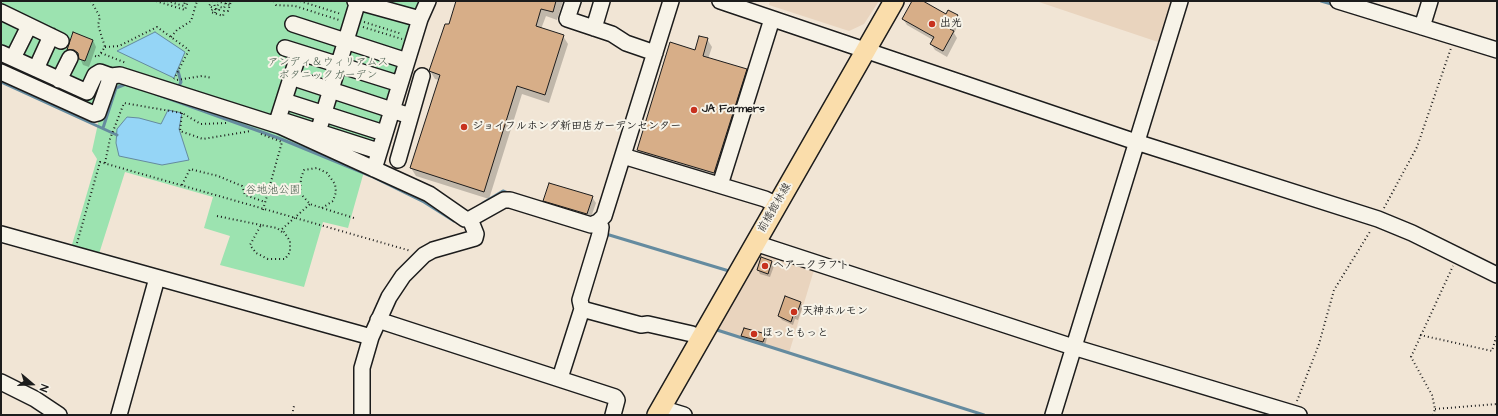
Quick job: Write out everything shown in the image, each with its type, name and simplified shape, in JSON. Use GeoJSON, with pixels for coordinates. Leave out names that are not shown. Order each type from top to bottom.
{"type":"FeatureCollection","features":[{"type":"Feature","properties":{"kind":"main road","name":"前橋館林線"},"geometry":{"type":"LineString","coordinates":[[659,412],[894,1]]}},
{"type":"Feature","properties":{"kind":"street"},"geometry":{"type":"LineString","coordinates":[[318,132],[357,1],[383,5],[389,10],[420,19]]}},
{"type":"Feature","properties":{"kind":"street"},"geometry":{"type":"LineString","coordinates":[[374,169],[378,151],[420,19],[428,1]]}},
{"type":"Feature","properties":{"kind":"street"},"geometry":{"type":"LineString","coordinates":[[573,1],[567,19],[612,34],[626,43],[655,53]]}},
{"type":"Feature","properties":{"kind":"street"},"geometry":{"type":"LineString","coordinates":[[594,28],[602,1]]}},
{"type":"Feature","properties":{"kind":"street"},"geometry":{"type":"LineString","coordinates":[[29,26],[7,56],[87,92],[92,78],[100,72],[111,76],[120,75],[280,126],[429,194],[461,217],[470,219],[504,200],[510,200],[591,225],[598,222],[604,216],[671,1]]}},
{"type":"Feature","properties":{"kind":"street"},"geometry":{"type":"LineString","coordinates":[[720,1],[982,88],[1136,142],[1378,219],[1412,233],[1497,275]]}},
{"type":"Feature","properties":{"kind":"street"},"geometry":{"type":"LineString","coordinates":[[1053,415],[1180,1]]}},
{"type":"Feature","properties":{"kind":"street"},"geometry":{"type":"LineString","coordinates":[[1338,1],[1497,50]]}},
{"type":"Feature","properties":{"kind":"street"},"geometry":{"type":"LineString","coordinates":[[1422,27],[1430,1]]}},
{"type":"Feature","properties":{"kind":"street"},"geometry":{"type":"LineString","coordinates":[[3,18],[29,26],[56,38],[36,69]]}},
{"type":"Feature","properties":{"kind":"street"},"geometry":{"type":"LineString","coordinates":[[720,185],[772,19]]}},
{"type":"Feature","properties":{"kind":"street"},"geometry":{"type":"LineString","coordinates":[[293,24],[407,61]]}},
{"type":"Feature","properties":{"kind":"street"},"geometry":{"type":"LineString","coordinates":[[378,151],[278,118],[291,77],[292,51],[400,84]]}},
{"type":"Feature","properties":{"kind":"street"},"geometry":{"type":"LineString","coordinates":[[59,80],[70,58]]}},
{"type":"Feature","properties":{"kind":"street"},"geometry":{"type":"LineString","coordinates":[[1,72],[94,114],[98,113],[111,76]]}},
{"type":"Feature","properties":{"kind":"street"},"geometry":{"type":"LineString","coordinates":[[398,160],[422,76]]}},
{"type":"Feature","properties":{"kind":"street"},"geometry":{"type":"LineString","coordinates":[[291,77],[410,116]]}},
{"type":"Feature","properties":{"kind":"street"},"geometry":{"type":"LineString","coordinates":[[284,101],[384,133]]}},
{"type":"Feature","properties":{"kind":"street"},"geometry":{"type":"LineString","coordinates":[[622,156],[765,199],[776,205]]}},
{"type":"Feature","properties":{"kind":"street"},"geometry":{"type":"LineString","coordinates":[[362,415],[362,368],[371,337],[389,297],[404,276],[424,255],[433,250],[475,238],[476,234],[470,219]]}},
{"type":"Feature","properties":{"kind":"street"},"geometry":{"type":"LineString","coordinates":[[560,378],[582,309],[580,300],[600,234],[601,228],[598,222]]}},
{"type":"Feature","properties":{"kind":"street"},"geometry":{"type":"LineString","coordinates":[[1,234],[371,337]]}},
{"type":"Feature","properties":{"kind":"street"},"geometry":{"type":"LineString","coordinates":[[755,243],[1074,346],[1295,414]]}},
{"type":"Feature","properties":{"kind":"street"},"geometry":{"type":"LineString","coordinates":[[119,415],[157,278]]}},
{"type":"Feature","properties":{"kind":"street"},"geometry":{"type":"LineString","coordinates":[[582,309],[642,325],[648,324],[692,334],[700,341]]}},
{"type":"Feature","properties":{"kind":"street"},"geometry":{"type":"LineString","coordinates":[[378,320],[615,397],[617,400],[613,415]]}},
{"type":"Feature","properties":{"kind":"street"},"geometry":{"type":"LineString","coordinates":[[1,382],[35,399],[59,415]]}},
{"type":"Feature","properties":{"kind":"street"},"geometry":{"type":"LineString","coordinates":[[659,412],[684,415]]}},
{"type":"Feature","properties":{"kind":"path"},"geometry":{"type":"LineString","coordinates":[[91,1],[100,17],[98,25],[105,47]]}},
{"type":"Feature","properties":{"kind":"path"},"geometry":{"type":"LineString","coordinates":[[156,1],[185,10],[186,2]]}},
{"type":"Feature","properties":{"kind":"path"},"geometry":{"type":"LineString","coordinates":[[167,1],[184,6],[186,2]]}},
{"type":"Feature","properties":{"kind":"path"},"geometry":{"type":"LineString","coordinates":[[181,1],[186,2]]}},
{"type":"Feature","properties":{"kind":"path"},"geometry":{"type":"LineString","coordinates":[[171,37],[191,21],[197,1]]}},
{"type":"Feature","properties":{"kind":"path"},"geometry":{"type":"LineString","coordinates":[[230,6],[226,2],[216,1],[209,6],[213,8],[211,12],[223,16],[224,10],[228,11],[230,6],[231,1]]}},
{"type":"Feature","properties":{"kind":"path"},"geometry":{"type":"LineString","coordinates":[[215,14],[216,1]]}},
{"type":"Feature","properties":{"kind":"path"},"geometry":{"type":"LineString","coordinates":[[216,1],[213,5],[216,9]]}},
{"type":"Feature","properties":{"kind":"path"},"geometry":{"type":"LineString","coordinates":[[216,9],[219,10],[220,7],[224,8],[226,2]]}},
{"type":"Feature","properties":{"kind":"path"},"geometry":{"type":"LineString","coordinates":[[105,47],[119,46],[157,27],[189,50],[173,80],[202,76],[212,78]]}},
{"type":"Feature","properties":{"kind":"path"},"geometry":{"type":"LineString","coordinates":[[1295,414],[1319,344],[1334,290],[1378,219],[1417,147],[1454,37]]}},
{"type":"Feature","properties":{"kind":"path"},"geometry":{"type":"LineString","coordinates":[[95,56],[98,57],[105,47]]}},
{"type":"Feature","properties":{"kind":"path"},"geometry":{"type":"LineString","coordinates":[[101,53],[127,63]]}},
{"type":"Feature","properties":{"kind":"path"},"geometry":{"type":"LineString","coordinates":[[104,163],[110,139],[124,103],[182,113],[202,124],[227,123],[233,125]]}},
{"type":"Feature","properties":{"kind":"path"},"geometry":{"type":"LineString","coordinates":[[182,113],[180,131],[204,139],[230,136],[251,131]]}},
{"type":"Feature","properties":{"kind":"path"},"geometry":{"type":"LineString","coordinates":[[245,129],[282,142],[263,210]]}},
{"type":"Feature","properties":{"kind":"path"},"geometry":{"type":"LineString","coordinates":[[74,255],[100,162],[182,184],[263,210],[424,255]]}},
{"type":"Feature","properties":{"kind":"path"},"geometry":{"type":"LineString","coordinates":[[322,208],[333,201],[336,192],[335,184],[327,173],[317,168],[304,170],[300,178],[300,193],[310,204],[322,208],[354,218]]}},
{"type":"Feature","properties":{"kind":"path"},"geometry":{"type":"LineString","coordinates":[[182,184],[190,169],[218,176],[242,186],[245,194],[265,202]]}},
{"type":"Feature","properties":{"kind":"path"},"geometry":{"type":"LineString","coordinates":[[282,232],[282,230],[293,218],[310,204]]}},
{"type":"Feature","properties":{"kind":"path"},"geometry":{"type":"LineString","coordinates":[[218,216],[277,228],[290,242],[290,252],[284,259],[268,259],[256,253],[250,245],[260,225]]}},
{"type":"Feature","properties":{"kind":"path"},"geometry":{"type":"LineString","coordinates":[[1433,415],[1435,409],[1432,394],[1411,357],[1458,255]]}},
{"type":"Feature","properties":{"kind":"path"},"geometry":{"type":"LineString","coordinates":[[1420,335],[1492,351],[1497,334]]}},
{"type":"Feature","properties":{"kind":"path"},"geometry":{"type":"LineString","coordinates":[[1435,409],[1497,404]]}},
{"type":"Feature","properties":{"kind":"path"},"geometry":{"type":"LineString","coordinates":[[292,415],[294,406]]}},
{"type":"Feature","properties":{"kind":"shaded area"},"geometry":{"type":"Polygon","coordinates":[[[770,1],[879,1],[864,24],[849,31],[769,5],[770,1]]]}},
{"type":"Feature","properties":{"kind":"shaded area"},"geometry":{"type":"Polygon","coordinates":[[[1036,1],[1176,1],[1161,43],[1036,1]]]}},
{"type":"Feature","properties":{"kind":"shaded area"},"geometry":{"type":"Polygon","coordinates":[[[768,254],[814,270],[789,353],[717,330],[760,255],[768,254]]]}},
{"type":"Feature","properties":{"kind":"green space","name":"アンディ＆ウィリアムス ボタニックガーデン"},"geometry":{"type":"Polygon","coordinates":[[[1,1],[423,1],[372,160],[273,119],[111,68],[95,108],[1,66],[1,1]]]}},
{"type":"Feature","properties":{"kind":"green space","name":"谷地池公園"},"geometry":{"type":"Polygon","coordinates":[[[119,78],[283,131],[365,168],[348,228],[323,222],[304,287],[220,265],[230,236],[204,228],[213,197],[125,172],[98,257],[71,248],[97,159],[92,151],[99,119],[113,81],[119,78]]]}},
{"type":"Feature","properties":{"kind":"water"},"geometry":{"type":"Polygon","coordinates":[[[155,32],[185,52],[174,78],[117,51],[155,32]]]}},
{"type":"Feature","properties":{"kind":"water"},"geometry":{"type":"Polygon","coordinates":[[[168,110],[182,113],[179,129],[189,160],[162,165],[119,156],[116,143],[117,129],[127,117],[139,118],[161,124],[168,110]]]}},
{"type":"Feature","properties":{"kind":"building","name":"ジョイフルホンダ新田店ガーデンセンター"},"geometry":{"type":"Polygon","coordinates":[[[456,1],[556,1],[553,12],[541,9],[536,26],[564,35],[545,95],[517,86],[484,192],[410,168],[440,75],[429,71],[445,24],[449,24],[456,1]]]}},
{"type":"Feature","properties":{"kind":"building","name":"出光"},"geometry":{"type":"Polygon","coordinates":[[[912,1],[923,1],[946,14],[948,10],[958,15],[950,29],[954,31],[943,51],[930,44],[934,37],[902,19],[912,1]]]}},
{"type":"Feature","properties":{"kind":"building"},"geometry":{"type":"Polygon","coordinates":[[[73,32],[93,40],[85,61],[79,59],[78,53],[74,50],[67,50],[73,32]]]}},
{"type":"Feature","properties":{"kind":"building","name":"JA Farmers"},"geometry":{"type":"Polygon","coordinates":[[[699,36],[708,38],[703,56],[747,69],[714,173],[637,150],[670,42],[695,50],[699,36]]]}},
{"type":"Feature","properties":{"kind":"building"},"geometry":{"type":"Polygon","coordinates":[[[549,183],[593,196],[587,214],[543,201],[549,183]]]}},
{"type":"Feature","properties":{"kind":"building"},"geometry":{"type":"Polygon","coordinates":[[[761,257],[772,261],[768,274],[757,270],[761,257]]]}},
{"type":"Feature","properties":{"kind":"building"},"geometry":{"type":"Polygon","coordinates":[[[785,296],[801,302],[796,316],[793,316],[791,322],[778,316],[785,296]]]}},
{"type":"Feature","properties":{"kind":"building"},"geometry":{"type":"Polygon","coordinates":[[[744,328],[766,334],[763,342],[741,336],[744,328]]]}},
{"type":"Feature","properties":{"kind":"waterway"},"geometry":{"type":"LineString","coordinates":[[1321,1],[1335,5]]}},
{"type":"Feature","properties":{"kind":"waterway"},"geometry":{"type":"LineString","coordinates":[[178,71],[181,82],[178,88]]}},
{"type":"Feature","properties":{"kind":"waterway"},"geometry":{"type":"LineString","coordinates":[[1,82],[117,135]]}},
{"type":"Feature","properties":{"kind":"waterway"},"geometry":{"type":"LineString","coordinates":[[103,128],[116,88],[126,84],[128,85]]}},
{"type":"Feature","properties":{"kind":"waterway"},"geometry":{"type":"LineString","coordinates":[[156,94],[281,139],[371,176],[424,202],[454,221]]}},
{"type":"Feature","properties":{"kind":"waterway"},"geometry":{"type":"LineString","coordinates":[[483,203],[503,191],[510,194]]}},
{"type":"Feature","properties":{"kind":"waterway"},"geometry":{"type":"LineString","coordinates":[[606,234],[729,271]]}},
{"type":"Feature","properties":{"kind":"waterway"},"geometry":{"type":"LineString","coordinates":[[717,330],[984,415]]}},
{"type":"Feature","properties":{"kind":"place","name":"出光"},"geometry":{"type":"Point","coordinates":[932,24]}},
{"type":"Feature","properties":{"kind":"place","name":"JA Farmers"},"geometry":{"type":"Point","coordinates":[694,110]}},
{"type":"Feature","properties":{"kind":"place","name":"ジョイフルホンダ新田店ガーデンセンター"},"geometry":{"type":"Point","coordinates":[464,127]}},
{"type":"Feature","properties":{"kind":"place","name":"ヘアークラフト"},"geometry":{"type":"Point","coordinates":[765,266]}},
{"type":"Feature","properties":{"kind":"place","name":"天神ホルモン"},"geometry":{"type":"Point","coordinates":[794,312]}},
{"type":"Feature","properties":{"kind":"place","name":"ほっともっと"},"geometry":{"type":"Point","coordinates":[754,334]}}]}
